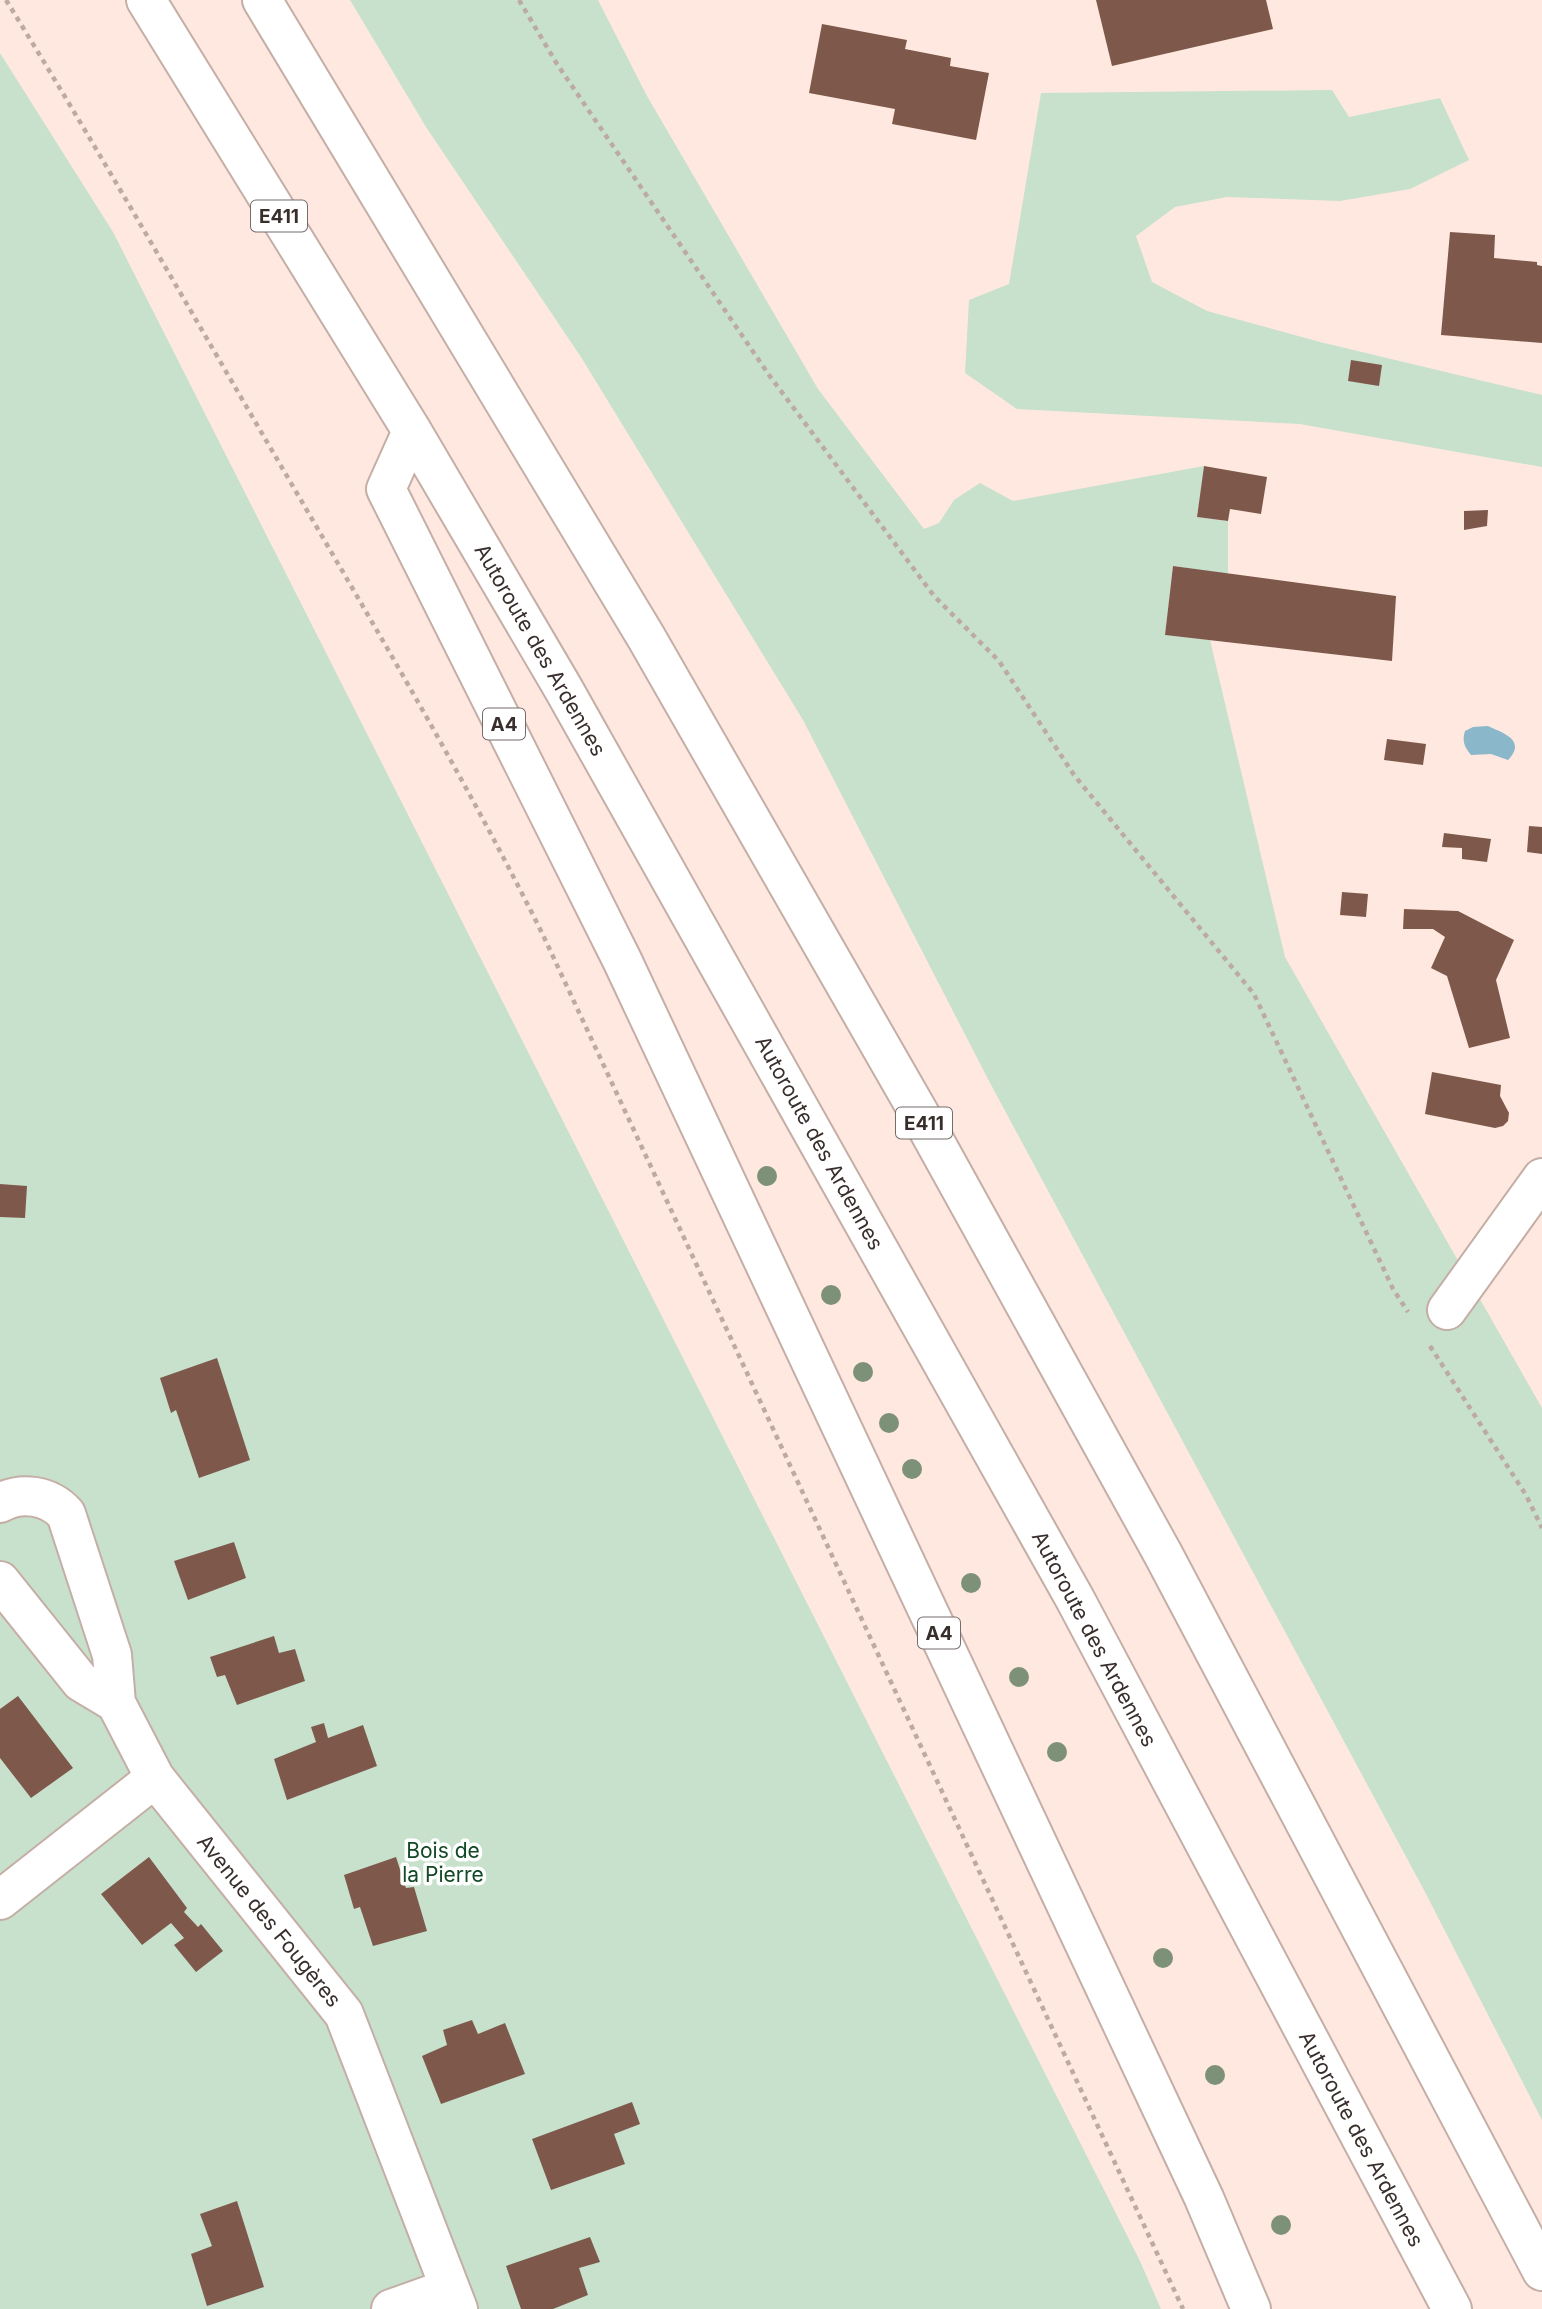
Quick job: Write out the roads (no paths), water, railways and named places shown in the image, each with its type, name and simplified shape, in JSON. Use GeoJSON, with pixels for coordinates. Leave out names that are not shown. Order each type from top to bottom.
{"type":"FeatureCollection","features":[{"type":"Feature","properties":{"kind":"main road","name":"Autoroute des Ardennes"},"geometry":{"type":"LineString","coordinates":[[146,0],[412,431],[563,688],[1075,1599],[1452,2309]]}},
{"type":"Feature","properties":{"kind":"main road","name":"E411"},"geometry":{"type":"LineString","coordinates":[[262,0],[646,637],[919,1113],[1163,1555],[1542,2271]]}},
{"type":"Feature","properties":{"kind":"main road","name":"A4"},"geometry":{"type":"LineString","coordinates":[[412,431],[386,489],[622,960],[1204,2198],[1251,2309]]}},
{"type":"Feature","properties":{"kind":"main road"},"geometry":{"type":"LineString","coordinates":[[1428,1323],[1542,1178]]}},
{"type":"Feature","properties":{"kind":"main road","name":"Avenue des Fougères"},"geometry":{"type":"LineString","coordinates":[[0,1503],[17,1496],[39,1496],[61,1508],[66,1514],[112,1655],[116,1703],[155,1778],[344,2014],[454,2298]]}},
{"type":"Feature","properties":{"kind":"main road"},"geometry":{"type":"LineString","coordinates":[[0,1581],[81,1682],[116,1703]]}},
{"type":"Feature","properties":{"kind":"main road"},"geometry":{"type":"LineString","coordinates":[[0,1900],[155,1778]]}},
{"type":"Feature","properties":{"kind":"main road"},"geometry":{"type":"LineString","coordinates":[[391,2309],[454,2298]]}},
{"type":"Feature","properties":{"kind":"water"},"geometry":{"type":"Polygon","coordinates":[[[1488,726],[1514,742],[1513,753],[1508,760],[1491,754],[1471,755],[1467,749],[1465,731],[1473,727],[1488,726]]]}},
{"type":"Feature","properties":{"kind":"park label","name":"Bois de la Pierre"},"geometry":{"type":"Point","coordinates":[443,1863]}}]}
